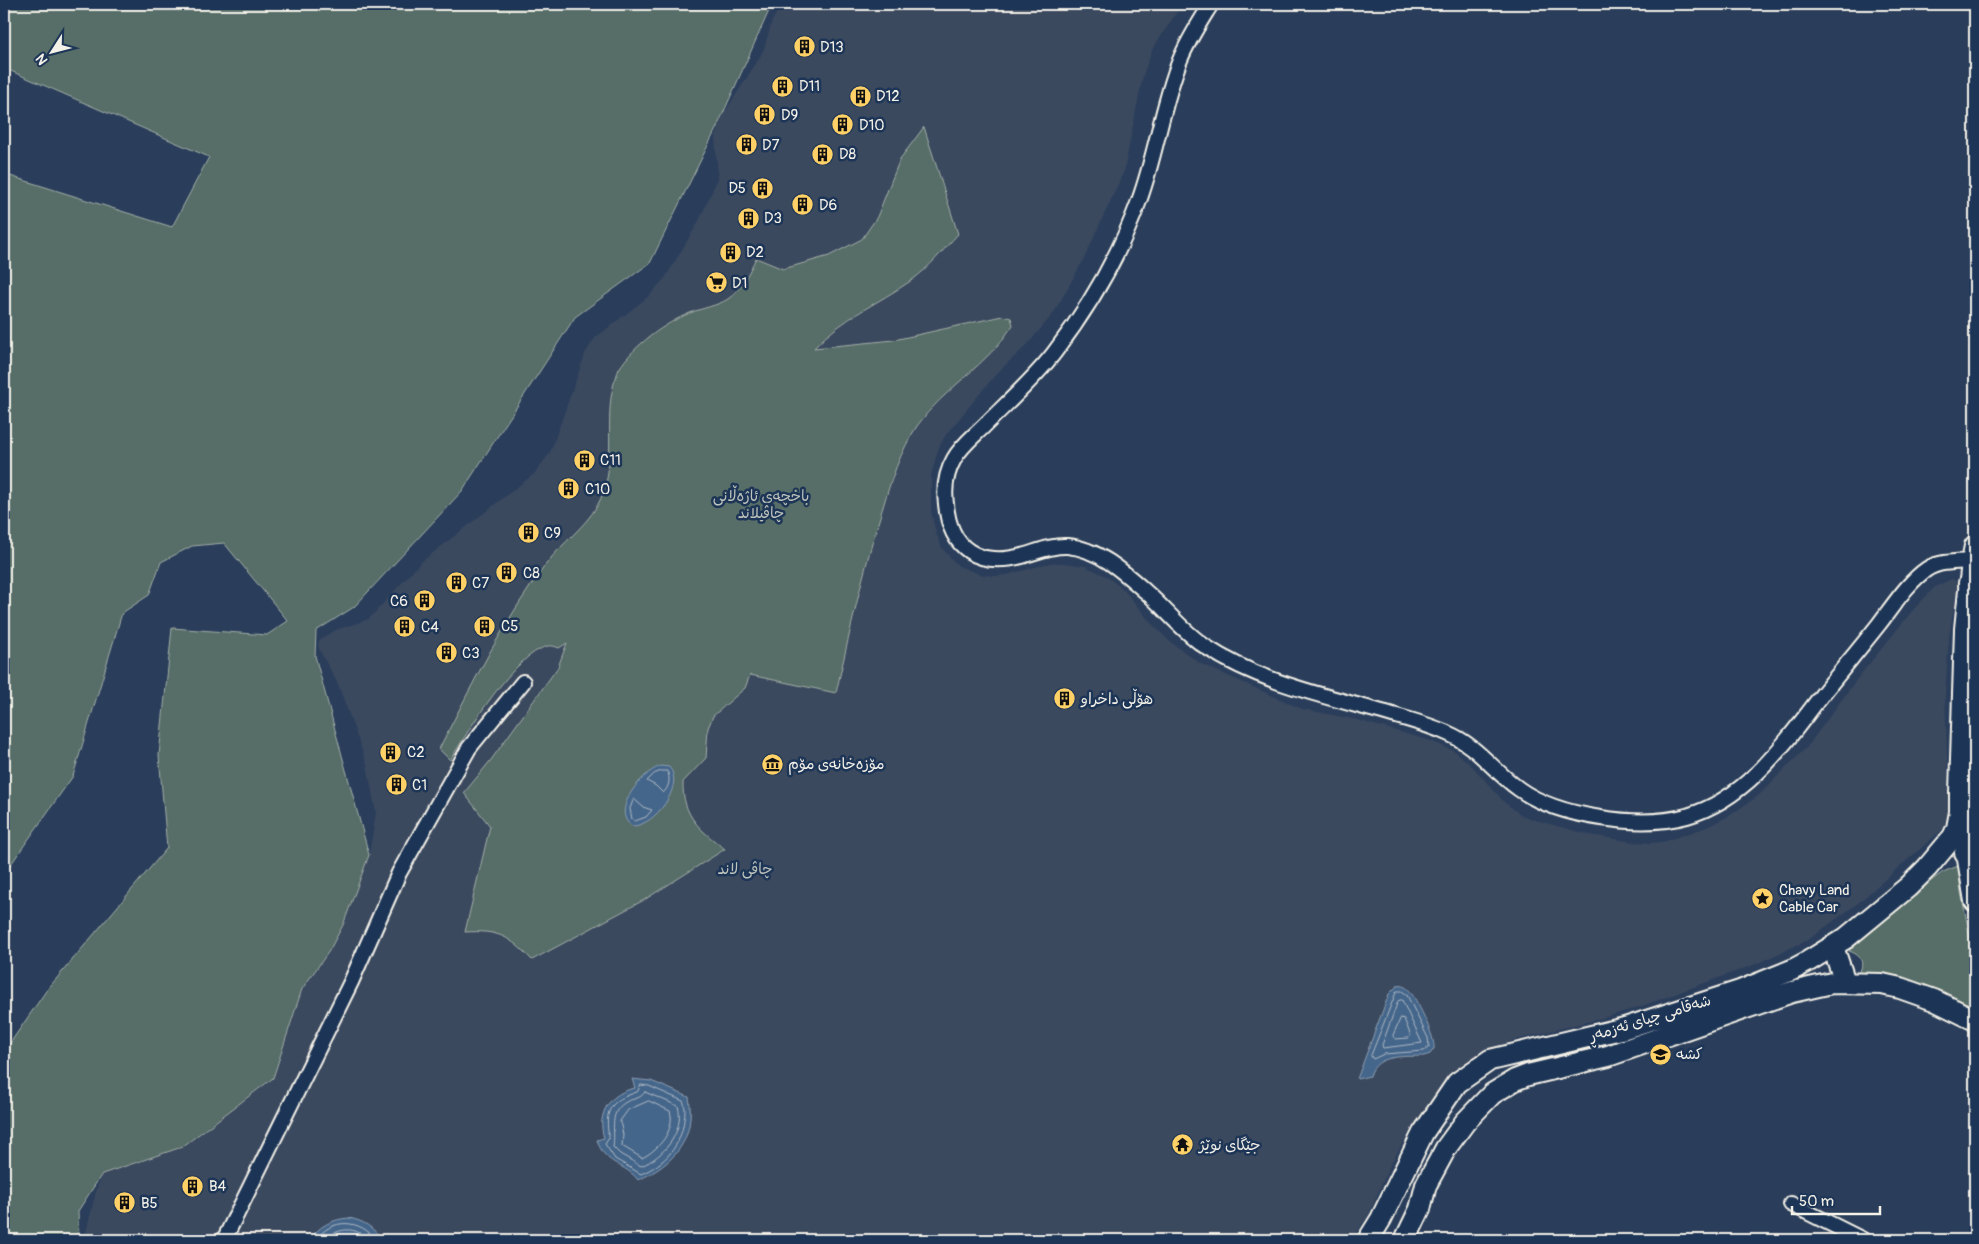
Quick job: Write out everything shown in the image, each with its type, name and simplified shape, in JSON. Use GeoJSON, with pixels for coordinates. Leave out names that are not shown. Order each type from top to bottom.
{"type":"FeatureCollection","features":[{"type":"Feature","properties":{"kind":"highway"},"geometry":{"type":"LineString","coordinates":[[1972,563],[1975,608]]}},
{"type":"Feature","properties":{"kind":"main road"},"geometry":{"type":"LineString","coordinates":[[1972,563],[1965,629],[1960,812],[1971,851],[1975,901]]}},
{"type":"Feature","properties":{"kind":"main road","name":"شەقامی چیای ئەزمەڕ"},"geometry":{"type":"LineString","coordinates":[[1368,1240],[1381,1219],[1423,1133],[1457,1083],[1490,1060],[1625,1028],[1740,991],[1792,970],[1833,947],[1908,887],[1935,860],[1953,837],[1960,812]]}},
{"type":"Feature","properties":{"kind":"main road"},"geometry":{"type":"LineString","coordinates":[[1833,947],[1846,982]]}},
{"type":"Feature","properties":{"kind":"main road","name":"شەقامی چیای ئەزمەڕ"},"geometry":{"type":"LineString","coordinates":[[1405,1240],[1420,1210],[1426,1185],[1446,1148],[1465,1122],[1492,1094],[1528,1075],[1608,1056],[1792,992],[1821,984],[1846,982],[1882,984],[1900,988],[1934,1000],[1975,1020]]}},
{"type":"Feature","properties":{"kind":"street"},"geometry":{"type":"LineString","coordinates":[[1211,4],[1180,58],[1139,201],[1107,274],[1087,307],[1055,352],[1036,375],[966,443],[951,465],[946,486],[946,509],[953,533],[968,551],[977,556],[992,560],[1005,560],[1059,546],[1072,546],[1086,550],[1106,560],[1123,572],[1198,642],[1254,672],[1298,688],[1417,722],[1450,734],[1474,747],[1506,779],[1523,792],[1548,804],[1594,816],[1649,822],[1671,820],[1695,814],[1720,801],[1744,784],[1771,759],[1900,596],[1921,574],[1936,565],[1972,563]]}},
{"type":"Feature","properties":{"kind":"street"},"geometry":{"type":"LineString","coordinates":[[224,1240],[351,982],[399,873],[469,748],[523,682]]}},
{"type":"Feature","properties":{"kind":"street"},"geometry":{"type":"LineString","coordinates":[[1791,1204],[1863,1240]]}},
{"type":"Feature","properties":{"kind":"shaded area","name":"چاڤی لاند"},"geometry":{"type":"Polygon","coordinates":[[[782,4],[1182,4],[1152,50],[1143,75],[1124,171],[1084,259],[1053,314],[1027,345],[996,374],[945,436],[939,447],[931,475],[931,512],[942,548],[958,566],[982,575],[995,576],[1007,575],[1050,563],[1085,566],[1106,576],[1124,590],[1151,623],[1169,641],[1201,664],[1302,709],[1357,720],[1431,741],[1456,752],[1473,767],[1504,802],[1520,814],[1531,819],[1590,835],[1649,843],[1663,842],[1707,827],[1729,816],[1758,796],[1807,747],[1857,679],[1913,610],[1935,587],[1952,579],[1958,582],[1949,637],[1945,695],[1949,817],[1943,829],[1858,903],[1808,940],[1756,964],[1642,1006],[1603,1018],[1511,1041],[1461,1070],[1412,1128],[1390,1165],[1369,1214],[1349,1240],[84,1240],[102,1174],[182,1147],[273,1078],[302,989],[329,951],[369,855],[376,813],[367,764],[338,684],[318,646],[319,641],[336,630],[369,619],[420,563],[534,474],[550,453],[586,352],[595,338],[648,297],[665,278],[698,223],[718,178],[715,137],[721,118],[760,57],[772,21],[782,4]]]}},
{"type":"Feature","properties":{"kind":"green space"},"geometry":{"type":"Polygon","coordinates":[[[4,4],[772,4],[717,127],[650,263],[575,317],[462,491],[354,607],[316,631],[315,656],[369,855],[343,925],[329,951],[302,989],[273,1078],[182,1147],[102,1174],[78,1211],[79,1240],[4,1240],[4,1052],[46,991],[167,848],[159,755],[172,628],[267,635],[288,621],[224,543],[192,546],[161,562],[149,595],[122,613],[73,776],[4,874],[4,174],[172,227],[209,157],[4,68],[4,4]]]}},
{"type":"Feature","properties":{"kind":"green space","name":"باخچەی ئاژەڵانی چاڤیلاند"},"geometry":{"type":"Polygon","coordinates":[[[924,127],[958,234],[918,275],[836,328],[814,348],[894,340],[1002,316],[1011,318],[1013,325],[991,352],[939,400],[917,426],[901,456],[875,533],[836,693],[750,675],[745,688],[713,716],[708,728],[706,758],[683,782],[683,794],[689,813],[694,821],[725,849],[644,900],[532,960],[517,945],[503,936],[487,932],[465,932],[490,826],[464,793],[491,760],[558,667],[567,643],[559,648],[548,646],[535,652],[521,663],[493,695],[450,760],[439,749],[489,653],[531,585],[547,563],[586,521],[597,506],[604,491],[607,476],[611,398],[619,369],[632,352],[660,329],[680,317],[719,303],[733,295],[741,286],[756,258],[783,269],[829,256],[862,239],[877,217],[900,159],[924,127]]]}},
{"type":"Feature","properties":{"kind":"green space"},"geometry":{"type":"Polygon","coordinates":[[[1958,866],[1975,964],[1975,1012],[1856,974],[1861,969],[1862,962],[1858,955],[1849,951],[1931,881],[1943,872],[1958,866]]]}},
{"type":"Feature","properties":{"kind":"water"},"geometry":{"type":"Polygon","coordinates":[[[661,766],[669,767],[673,775],[671,794],[658,813],[641,824],[632,826],[626,819],[624,811],[626,802],[638,783],[654,769],[661,766]]]}},
{"type":"Feature","properties":{"kind":"water"},"geometry":{"type":"Polygon","coordinates":[[[1397,986],[1408,989],[1416,1000],[1429,1027],[1434,1049],[1430,1054],[1424,1056],[1385,1060],[1378,1063],[1370,1076],[1357,1079],[1389,994],[1397,986]]]}},
{"type":"Feature","properties":{"kind":"water"},"geometry":{"type":"Polygon","coordinates":[[[632,1079],[651,1081],[689,1097],[690,1112],[686,1137],[680,1148],[663,1166],[638,1180],[633,1174],[610,1160],[597,1140],[604,1138],[602,1120],[607,1105],[618,1094],[635,1088],[632,1079]]]}},
{"type":"Feature","properties":{"kind":"water"},"geometry":{"type":"Polygon","coordinates":[[[349,1218],[368,1225],[382,1240],[310,1240],[326,1224],[349,1218]]]}},
{"type":"Feature","properties":{"kind":"place","name":"D13"},"geometry":{"type":"Point","coordinates":[804,47]}},
{"type":"Feature","properties":{"kind":"place","name":"D11"},"geometry":{"type":"Point","coordinates":[783,86]}},
{"type":"Feature","properties":{"kind":"place","name":"D12"},"geometry":{"type":"Point","coordinates":[860,96]}},
{"type":"Feature","properties":{"kind":"place","name":"D9"},"geometry":{"type":"Point","coordinates":[765,115]}},
{"type":"Feature","properties":{"kind":"place","name":"D10"},"geometry":{"type":"Point","coordinates":[843,125]}},
{"type":"Feature","properties":{"kind":"place","name":"D7"},"geometry":{"type":"Point","coordinates":[746,145]}},
{"type":"Feature","properties":{"kind":"place","name":"D8"},"geometry":{"type":"Point","coordinates":[823,154]}},
{"type":"Feature","properties":{"kind":"place","name":"D5"},"geometry":{"type":"Point","coordinates":[762,188]}},
{"type":"Feature","properties":{"kind":"place","name":"D6"},"geometry":{"type":"Point","coordinates":[803,205]}},
{"type":"Feature","properties":{"kind":"place","name":"D3"},"geometry":{"type":"Point","coordinates":[748,218]}},
{"type":"Feature","properties":{"kind":"place","name":"D2"},"geometry":{"type":"Point","coordinates":[730,252]}},
{"type":"Feature","properties":{"kind":"place","name":"D1"},"geometry":{"type":"Point","coordinates":[716,283]}},
{"type":"Feature","properties":{"kind":"place","name":"C11"},"geometry":{"type":"Point","coordinates":[584,460]}},
{"type":"Feature","properties":{"kind":"place","name":"C10"},"geometry":{"type":"Point","coordinates":[569,489]}},
{"type":"Feature","properties":{"kind":"place","name":"C9"},"geometry":{"type":"Point","coordinates":[528,533]}},
{"type":"Feature","properties":{"kind":"place","name":"C8"},"geometry":{"type":"Point","coordinates":[507,573]}},
{"type":"Feature","properties":{"kind":"place","name":"C7"},"geometry":{"type":"Point","coordinates":[456,583]}},
{"type":"Feature","properties":{"kind":"place","name":"C6"},"geometry":{"type":"Point","coordinates":[424,601]}},
{"type":"Feature","properties":{"kind":"place","name":"C5"},"geometry":{"type":"Point","coordinates":[485,626]}},
{"type":"Feature","properties":{"kind":"place","name":"C4"},"geometry":{"type":"Point","coordinates":[405,627]}},
{"type":"Feature","properties":{"kind":"place","name":"C3"},"geometry":{"type":"Point","coordinates":[446,653]}},
{"type":"Feature","properties":{"kind":"place","name":"هۆڵی داخراو"},"geometry":{"type":"Point","coordinates":[1065,699]}},
{"type":"Feature","properties":{"kind":"place","name":"C2"},"geometry":{"type":"Point","coordinates":[391,752]}},
{"type":"Feature","properties":{"kind":"place","name":"مۆزەخانەی مۆم"},"geometry":{"type":"Point","coordinates":[772,764]}},
{"type":"Feature","properties":{"kind":"place","name":"C1"},"geometry":{"type":"Point","coordinates":[396,785]}},
{"type":"Feature","properties":{"kind":"place","name":"Chavy Land Cable Car"},"geometry":{"type":"Point","coordinates":[1763,899]}},
{"type":"Feature","properties":{"kind":"place","name":"كشه"},"geometry":{"type":"Point","coordinates":[1660,1054]}},
{"type":"Feature","properties":{"kind":"place","name":"جێگای نوێژ"},"geometry":{"type":"Point","coordinates":[1183,1145]}},
{"type":"Feature","properties":{"kind":"place","name":"B4"},"geometry":{"type":"Point","coordinates":[193,1186]}},
{"type":"Feature","properties":{"kind":"place","name":"B5"},"geometry":{"type":"Point","coordinates":[125,1203]}}]}
